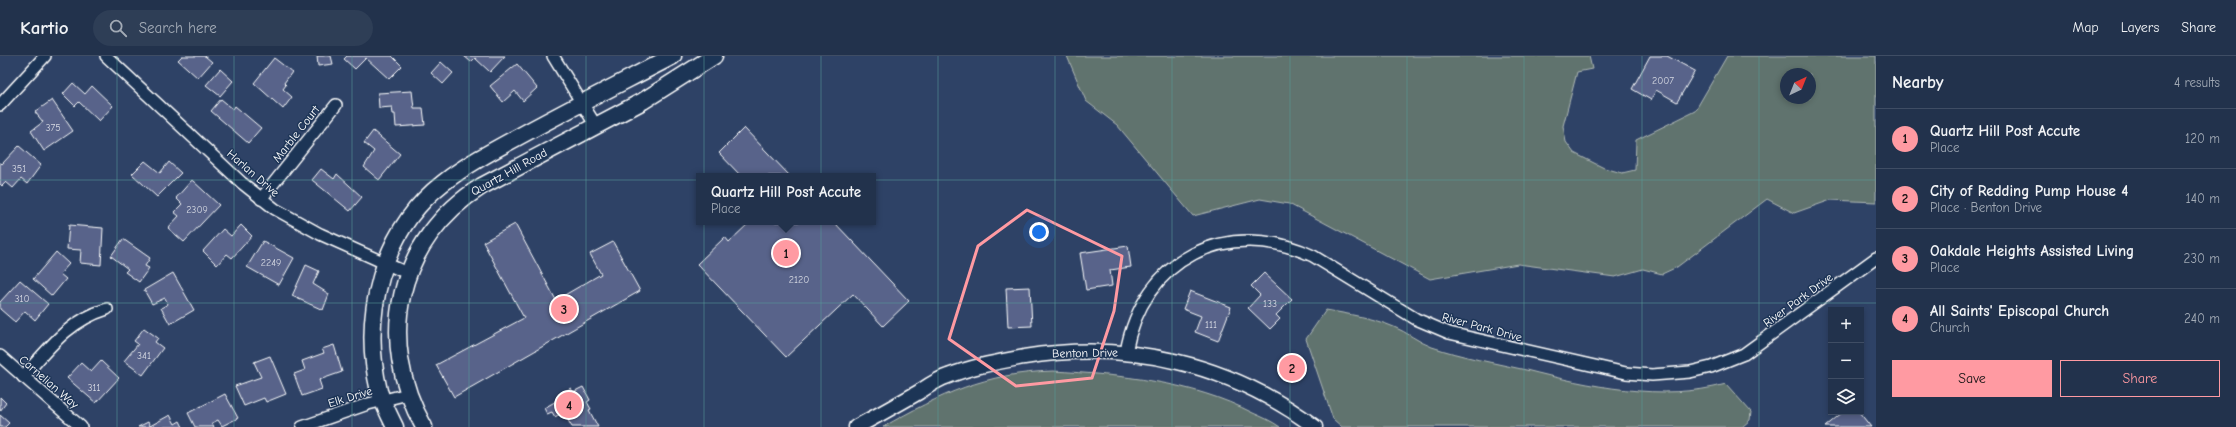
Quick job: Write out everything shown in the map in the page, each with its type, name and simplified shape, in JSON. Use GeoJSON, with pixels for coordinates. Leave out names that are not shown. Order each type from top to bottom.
{"type":"FeatureCollection","features":[{"type":"Feature","properties":{"kind":"main road","name":"Quartz Hill Road"},"geometry":{"type":"LineString","coordinates":[[395,427],[382,400],[373,355],[372,333],[375,300],[387,263],[402,232],[413,214],[442,183],[475,161],[582,102],[673,56]]}},
{"type":"Feature","properties":{"kind":"main road","name":"Quartz Hill Road"},"geometry":{"type":"LineString","coordinates":[[424,427],[408,394],[398,351],[397,328],[402,292],[408,273],[421,246],[434,228],[465,198],[501,174],[596,126],[675,82],[714,56]]}},
{"type":"Feature","properties":{"kind":"street"},"geometry":{"type":"LineString","coordinates":[[0,104],[45,56]]}},
{"type":"Feature","properties":{"kind":"street","name":"Harlan Drive"},"geometry":{"type":"LineString","coordinates":[[106,56],[261,199],[290,218],[320,234],[408,273]]}},
{"type":"Feature","properties":{"kind":"street"},"geometry":{"type":"LineString","coordinates":[[553,56],[596,126]]}},
{"type":"Feature","properties":{"kind":"street","name":"Marble Court"},"geometry":{"type":"LineString","coordinates":[[261,199],[336,105]]}},
{"type":"Feature","properties":{"kind":"street","name":"River Park Drive"},"geometry":{"type":"LineString","coordinates":[[1126,352],[1138,309],[1159,281],[1189,257],[1207,248],[1235,241],[1265,241],[1297,249],[1313,256],[1416,319],[1456,335],[1626,373],[1652,375],[1690,372],[1712,367],[1744,354],[1876,258]]}},
{"type":"Feature","properties":{"kind":"street"},"geometry":{"type":"LineString","coordinates":[[23,377],[69,328],[92,314],[107,309]]}},
{"type":"Feature","properties":{"kind":"street","name":"Benton Drive"},"geometry":{"type":"LineString","coordinates":[[856,427],[946,376],[975,367],[1051,352],[1126,352],[1199,367],[1240,383],[1276,400],[1315,427]]}},
{"type":"Feature","properties":{"kind":"street","name":"Carnelian Way"},"geometry":{"type":"LineString","coordinates":[[0,356],[82,427]]}},
{"type":"Feature","properties":{"kind":"street","name":"Elk Drive"},"geometry":{"type":"LineString","coordinates":[[302,427],[382,400],[408,394]]}},
{"type":"Feature","properties":{"kind":"highlighted area"},"geometry":{"type":"Polygon","coordinates":[[[1027,210],[1122,256],[1114,311],[1092,378],[1016,386],[949,339],[978,246],[1027,210]]]}},
{"type":"Feature","properties":{"kind":"green space"},"geometry":{"type":"Polygon","coordinates":[[[1067,56],[1589,56],[1592,69],[1577,72],[1563,126],[1566,142],[1574,153],[1604,168],[1622,173],[1635,170],[1636,140],[1695,111],[1727,56],[1876,56],[1876,202],[1831,200],[1794,213],[1767,199],[1677,267],[1662,274],[1643,269],[1615,277],[1518,264],[1430,279],[1289,204],[1260,199],[1193,216],[1117,125],[1086,101],[1067,56]]]}},
{"type":"Feature","properties":{"kind":"green space"},"geometry":{"type":"Polygon","coordinates":[[[1326,310],[1378,321],[1399,329],[1427,345],[1455,354],[1600,386],[1651,392],[1677,392],[1726,384],[1751,412],[1750,420],[1742,427],[1342,427],[1333,419],[1306,339],[1326,310]]]}},
{"type":"Feature","properties":{"kind":"green space"},"geometry":{"type":"Polygon","coordinates":[[[1053,371],[1130,378],[1180,387],[1229,402],[1267,419],[1280,427],[883,427],[944,395],[964,387],[1006,376],[1053,371]]]}},
{"type":"Feature","properties":{"kind":"building"},"geometry":{"type":"Polygon","coordinates":[[[182,56],[205,56],[212,62],[198,78],[178,60],[182,56]]]}},
{"type":"Feature","properties":{"kind":"building"},"geometry":{"type":"Polygon","coordinates":[[[317,56],[331,56],[333,64],[318,66],[317,56]]]}},
{"type":"Feature","properties":{"kind":"building"},"geometry":{"type":"Polygon","coordinates":[[[347,56],[392,56],[402,66],[389,79],[366,58],[355,69],[344,59],[347,56]]]}},
{"type":"Feature","properties":{"kind":"building"},"geometry":{"type":"Polygon","coordinates":[[[464,56],[505,56],[490,72],[475,58],[471,62],[464,56]]]}},
{"type":"Feature","properties":{"kind":"building"},"geometry":{"type":"Polygon","coordinates":[[[1650,56],[1667,56],[1695,71],[1677,102],[1656,90],[1651,100],[1632,89],[1650,56]]]}},
{"type":"Feature","properties":{"kind":"building"},"geometry":{"type":"Polygon","coordinates":[[[274,58],[292,72],[284,83],[286,85],[283,89],[292,97],[283,109],[254,83],[274,58]]]}},
{"type":"Feature","properties":{"kind":"building"},"geometry":{"type":"Polygon","coordinates":[[[441,62],[453,73],[443,84],[431,73],[441,62]]]}},
{"type":"Feature","properties":{"kind":"building"},"geometry":{"type":"Polygon","coordinates":[[[517,64],[537,88],[523,101],[515,91],[503,102],[490,86],[517,64]]]}},
{"type":"Feature","properties":{"kind":"building"},"geometry":{"type":"Polygon","coordinates":[[[220,69],[233,81],[220,96],[206,85],[220,69]]]}},
{"type":"Feature","properties":{"kind":"building"},"geometry":{"type":"Polygon","coordinates":[[[73,83],[85,94],[92,86],[113,106],[99,121],[79,102],[75,106],[63,94],[73,83]]]}},
{"type":"Feature","properties":{"kind":"building"},"geometry":{"type":"Polygon","coordinates":[[[412,91],[414,108],[423,108],[425,125],[396,127],[395,114],[393,114],[392,107],[379,108],[378,93],[412,91]]]}},
{"type":"Feature","properties":{"kind":"building"},"geometry":{"type":"Polygon","coordinates":[[[221,99],[233,109],[235,106],[261,128],[248,143],[211,111],[221,99]]]}},
{"type":"Feature","properties":{"kind":"building"},"geometry":{"type":"Polygon","coordinates":[[[52,100],[73,131],[44,151],[31,131],[43,122],[35,112],[52,100]]]}},
{"type":"Feature","properties":{"kind":"building"},"geometry":{"type":"Polygon","coordinates":[[[744,128],[787,173],[738,173],[719,153],[744,128]]]}},
{"type":"Feature","properties":{"kind":"building"},"geometry":{"type":"Polygon","coordinates":[[[373,131],[400,154],[379,180],[364,167],[374,151],[364,143],[373,131]]]}},
{"type":"Feature","properties":{"kind":"building"},"geometry":{"type":"Polygon","coordinates":[[[19,146],[41,165],[27,184],[21,179],[13,188],[6,182],[2,186],[0,184],[0,162],[2,164],[19,146]]]}},
{"type":"Feature","properties":{"kind":"building"},"geometry":{"type":"Polygon","coordinates":[[[145,161],[160,173],[169,162],[181,173],[157,197],[132,174],[145,161]]]}},
{"type":"Feature","properties":{"kind":"building"},"geometry":{"type":"Polygon","coordinates":[[[321,169],[334,179],[337,174],[362,197],[350,211],[312,180],[321,169]]]}},
{"type":"Feature","properties":{"kind":"building"},"geometry":{"type":"Polygon","coordinates":[[[192,180],[219,205],[184,242],[168,228],[179,216],[174,212],[182,204],[176,198],[192,180]]]}},
{"type":"Feature","properties":{"kind":"building"},"geometry":{"type":"Polygon","coordinates":[[[515,224],[556,300],[601,274],[590,254],[613,242],[640,291],[454,397],[436,365],[524,318],[483,242],[515,224]]]}},
{"type":"Feature","properties":{"kind":"building"},"geometry":{"type":"Polygon","coordinates":[[[69,225],[103,228],[101,265],[80,263],[81,250],[67,249],[69,225]]]}},
{"type":"Feature","properties":{"kind":"building"},"geometry":{"type":"Polygon","coordinates":[[[241,225],[252,236],[232,258],[227,254],[217,265],[203,251],[223,229],[231,236],[241,225]]]}},
{"type":"Feature","properties":{"kind":"building"},"geometry":{"type":"Polygon","coordinates":[[[747,225],[837,225],[909,301],[883,326],[853,294],[786,357],[697,264],[725,237],[729,242],[747,225]]]}},
{"type":"Feature","properties":{"kind":"building"},"geometry":{"type":"Polygon","coordinates":[[[123,239],[150,258],[145,266],[149,268],[139,282],[125,272],[128,269],[111,256],[123,239]]]}},
{"type":"Feature","properties":{"kind":"building"},"geometry":{"type":"Polygon","coordinates":[[[263,241],[294,258],[279,285],[247,267],[263,241]]]}},
{"type":"Feature","properties":{"kind":"building"},"geometry":{"type":"Polygon","coordinates":[[[1128,246],[1131,267],[1110,270],[1112,286],[1086,290],[1080,253],[1128,246]]]}},
{"type":"Feature","properties":{"kind":"building"},"geometry":{"type":"Polygon","coordinates":[[[56,252],[69,264],[60,274],[66,279],[52,296],[33,279],[56,252]]]}},
{"type":"Feature","properties":{"kind":"building"},"geometry":{"type":"Polygon","coordinates":[[[306,265],[319,271],[313,284],[329,294],[323,310],[292,296],[306,265]]]}},
{"type":"Feature","properties":{"kind":"building"},"geometry":{"type":"Polygon","coordinates":[[[173,273],[194,310],[170,324],[161,308],[168,304],[165,298],[152,304],[144,290],[173,273]]]}},
{"type":"Feature","properties":{"kind":"building"},"geometry":{"type":"Polygon","coordinates":[[[1264,273],[1292,299],[1276,315],[1280,319],[1270,329],[1248,308],[1260,295],[1251,286],[1264,273]]]}},
{"type":"Feature","properties":{"kind":"building"},"geometry":{"type":"Polygon","coordinates":[[[20,280],[48,304],[35,320],[25,311],[15,322],[0,309],[0,302],[20,280]]]}},
{"type":"Feature","properties":{"kind":"building"},"geometry":{"type":"Polygon","coordinates":[[[1030,287],[1032,326],[1008,327],[1006,288],[1030,287]]]}},
{"type":"Feature","properties":{"kind":"building"},"geometry":{"type":"Polygon","coordinates":[[[1190,291],[1231,307],[1218,341],[1195,332],[1201,316],[1183,309],[1190,291]]]}},
{"type":"Feature","properties":{"kind":"building"},"geometry":{"type":"Polygon","coordinates":[[[144,328],[158,338],[155,342],[163,348],[143,375],[124,361],[138,344],[134,341],[144,328]]]}},
{"type":"Feature","properties":{"kind":"building"},"geometry":{"type":"Polygon","coordinates":[[[334,345],[342,372],[319,380],[322,389],[302,396],[294,374],[305,370],[302,361],[324,353],[322,349],[334,345]]]}},
{"type":"Feature","properties":{"kind":"building"},"geometry":{"type":"Polygon","coordinates":[[[270,356],[286,394],[266,402],[264,398],[244,406],[235,386],[261,377],[254,362],[270,356]]]}},
{"type":"Feature","properties":{"kind":"building"},"geometry":{"type":"Polygon","coordinates":[[[1290,357],[1303,364],[1293,380],[1281,373],[1290,357]]]}},
{"type":"Feature","properties":{"kind":"building"},"geometry":{"type":"Polygon","coordinates":[[[101,361],[119,378],[96,403],[67,378],[81,363],[91,372],[101,361]]]}},
{"type":"Feature","properties":{"kind":"building"},"geometry":{"type":"Polygon","coordinates":[[[583,387],[590,400],[587,402],[591,409],[589,410],[598,427],[572,427],[563,412],[555,417],[552,412],[547,414],[544,408],[560,399],[558,395],[571,388],[573,392],[583,387]]]}},
{"type":"Feature","properties":{"kind":"building"},"geometry":{"type":"Polygon","coordinates":[[[225,394],[238,418],[222,426],[218,420],[212,423],[214,427],[195,427],[188,413],[225,394]]]}},
{"type":"Feature","properties":{"kind":"building"},"geometry":{"type":"Polygon","coordinates":[[[0,397],[6,403],[0,411],[0,397]]]}},
{"type":"Feature","properties":{"kind":"building"},"geometry":{"type":"Polygon","coordinates":[[[0,415],[9,423],[5,427],[0,427],[0,415]]]}},
{"type":"Feature","properties":{"kind":"building"},"geometry":{"type":"Polygon","coordinates":[[[170,415],[175,424],[180,421],[183,427],[138,427],[148,422],[150,426],[170,415]]]}},
{"type":"Feature","properties":{"kind":"building"},"geometry":{"type":"Polygon","coordinates":[[[1839,415],[1861,415],[1871,427],[1825,427],[1839,415]]]}},
{"type":"Feature","properties":{"kind":"place","name":"Quartz Hill Post Accute"},"geometry":{"type":"Point","coordinates":[786,253]}},
{"type":"Feature","properties":{"kind":"place","name":"Oakdale Heights Assisted Living"},"geometry":{"type":"Point","coordinates":[564,309]}},
{"type":"Feature","properties":{"kind":"place","name":"City of Redding Pump House 4"},"geometry":{"type":"Point","coordinates":[1292,368]}},
{"type":"Feature","properties":{"kind":"place","name":"All Saints' Episcopal Church"},"geometry":{"type":"Point","coordinates":[569,405]}}]}
